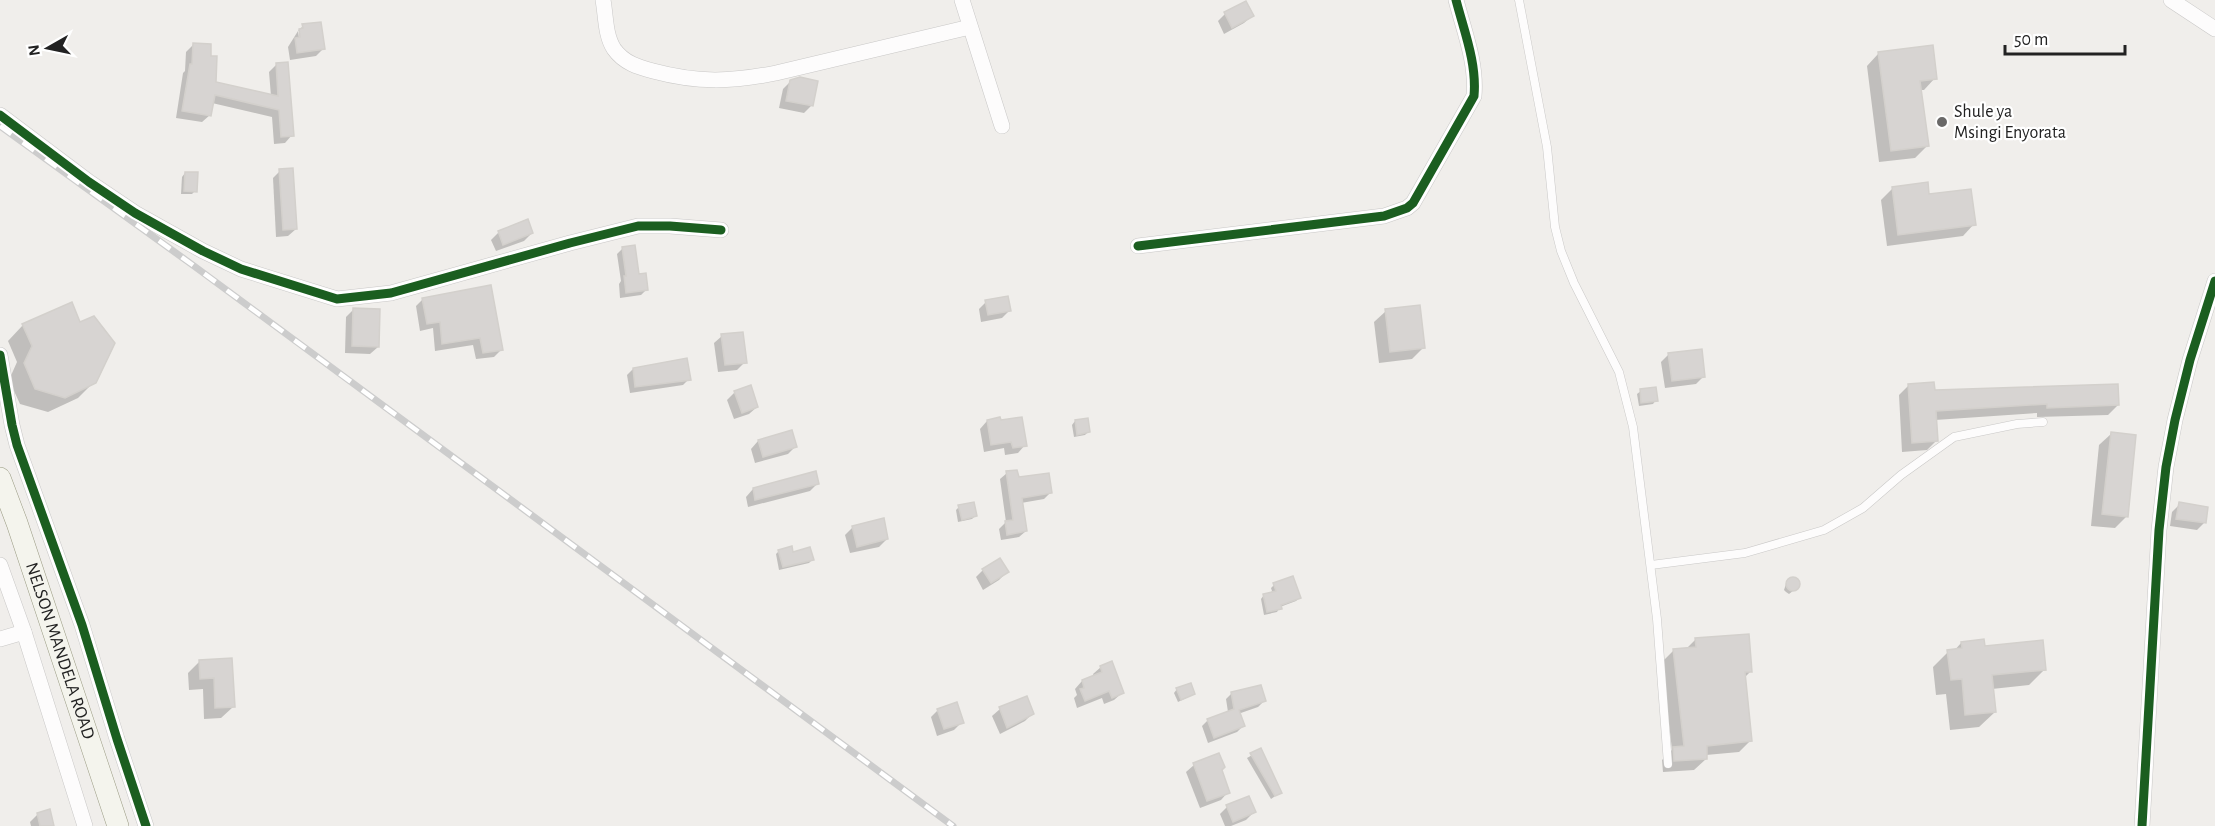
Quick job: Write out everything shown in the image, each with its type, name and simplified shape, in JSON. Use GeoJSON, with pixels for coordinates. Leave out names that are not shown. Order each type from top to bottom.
{"type":"FeatureCollection","features":[{"type":"Feature","properties":{"kind":"main road","name":"NELSON MANDELA ROAD"},"geometry":{"type":"LineString","coordinates":[[0,478],[118,826]]}},
{"type":"Feature","properties":{"kind":"street"},"geometry":{"type":"LineString","coordinates":[[603,0],[610,40],[614,49],[623,58],[632,65],[665,74],[706,81],[744,79],[776,73],[970,27]]}},
{"type":"Feature","properties":{"kind":"street"},"geometry":{"type":"LineString","coordinates":[[962,0],[1002,126]]}},
{"type":"Feature","properties":{"kind":"street"},"geometry":{"type":"LineString","coordinates":[[1138,246],[1384,216],[1407,208],[1416,197],[1474,96],[1475,81],[1471,55],[1456,0]]}},
{"type":"Feature","properties":{"kind":"street"},"geometry":{"type":"LineString","coordinates":[[2171,0],[2215,29]]}},
{"type":"Feature","properties":{"kind":"street"},"geometry":{"type":"LineString","coordinates":[[0,115],[135,213],[203,252],[262,277],[337,299],[391,293],[632,227],[670,225],[721,230]]}},
{"type":"Feature","properties":{"kind":"street"},"geometry":{"type":"LineString","coordinates":[[2142,826],[2159,530],[2165,477],[2185,380],[2215,281]]}},
{"type":"Feature","properties":{"kind":"street"},"geometry":{"type":"LineString","coordinates":[[0,355],[17,444],[82,625],[146,826]]}},
{"type":"Feature","properties":{"kind":"street"},"geometry":{"type":"LineString","coordinates":[[0,565],[24,632],[85,826]]}},
{"type":"Feature","properties":{"kind":"street"},"geometry":{"type":"LineString","coordinates":[[0,639],[24,632]]}},
{"type":"Feature","properties":{"kind":"lane"},"geometry":{"type":"LineString","coordinates":[[1519,0],[1546,139],[1555,226],[1574,283],[1610,352],[1625,391],[1633,427],[1651,565],[1668,764]]}},
{"type":"Feature","properties":{"kind":"lane"},"geometry":{"type":"LineString","coordinates":[[1651,565],[1745,553],[1824,530],[1863,508],[1901,475],[1954,437],[2018,424],[2043,422]]}},
{"type":"Feature","properties":{"kind":"building"},"geometry":{"type":"Polygon","coordinates":[[[1246,1],[1254,16],[1232,28],[1224,12],[1246,1]]]}},
{"type":"Feature","properties":{"kind":"building"},"geometry":{"type":"Polygon","coordinates":[[[321,22],[325,49],[297,53],[295,38],[300,37],[299,29],[303,28],[302,24],[321,22]]]}},
{"type":"Feature","properties":{"kind":"building"},"geometry":{"type":"Polygon","coordinates":[[[193,43],[211,44],[211,56],[217,56],[216,82],[278,96],[276,63],[288,62],[294,136],[281,137],[279,110],[215,95],[211,116],[182,111],[190,64],[192,64],[193,43]]]}},
{"type":"Feature","properties":{"kind":"building"},"geometry":{"type":"Polygon","coordinates":[[[1933,45],[1937,79],[1920,81],[1929,146],[1891,151],[1878,52],[1933,45]]]}},
{"type":"Feature","properties":{"kind":"building"},"geometry":{"type":"Polygon","coordinates":[[[800,77],[818,81],[813,106],[786,101],[790,80],[800,77]]]}},
{"type":"Feature","properties":{"kind":"building"},"geometry":{"type":"Polygon","coordinates":[[[293,168],[297,229],[283,230],[279,169],[293,168]]]}},
{"type":"Feature","properties":{"kind":"building"},"geometry":{"type":"Polygon","coordinates":[[[185,172],[198,172],[197,192],[184,191],[185,172]]]}},
{"type":"Feature","properties":{"kind":"building"},"geometry":{"type":"Polygon","coordinates":[[[1928,182],[1929,194],[1971,189],[1976,225],[1898,235],[1892,187],[1928,182]]]}},
{"type":"Feature","properties":{"kind":"building"},"geometry":{"type":"Polygon","coordinates":[[[528,219],[533,233],[503,245],[498,231],[528,219]]]}},
{"type":"Feature","properties":{"kind":"building"},"geometry":{"type":"Polygon","coordinates":[[[635,245],[639,274],[646,273],[648,290],[626,293],[622,247],[635,245]]]}},
{"type":"Feature","properties":{"kind":"building"},"geometry":{"type":"Polygon","coordinates":[[[491,285],[503,350],[483,353],[480,338],[442,344],[440,322],[427,324],[422,298],[491,285]]]}},
{"type":"Feature","properties":{"kind":"building"},"geometry":{"type":"Polygon","coordinates":[[[1008,296],[1011,311],[988,315],[985,300],[1008,296]]]}},
{"type":"Feature","properties":{"kind":"building"},"geometry":{"type":"Polygon","coordinates":[[[72,302],[80,322],[94,316],[115,343],[96,383],[65,398],[35,389],[24,363],[32,346],[22,324],[72,302]]]}},
{"type":"Feature","properties":{"kind":"building"},"geometry":{"type":"Polygon","coordinates":[[[1420,305],[1425,348],[1390,352],[1385,309],[1420,305]]]}},
{"type":"Feature","properties":{"kind":"building"},"geometry":{"type":"Polygon","coordinates":[[[353,308],[380,309],[379,347],[352,346],[353,308]]]}},
{"type":"Feature","properties":{"kind":"building"},"geometry":{"type":"Polygon","coordinates":[[[743,332],[747,363],[725,365],[721,334],[743,332]]]}},
{"type":"Feature","properties":{"kind":"building"},"geometry":{"type":"Polygon","coordinates":[[[1702,349],[1705,377],[1672,381],[1668,353],[1702,349]]]}},
{"type":"Feature","properties":{"kind":"building"},"geometry":{"type":"Polygon","coordinates":[[[687,358],[691,380],[635,387],[633,368],[687,358]]]}},
{"type":"Feature","properties":{"kind":"building"},"geometry":{"type":"Polygon","coordinates":[[[1934,382],[1935,390],[2118,384],[2119,405],[2047,408],[2047,404],[1936,411],[1938,441],[1912,443],[1908,384],[1934,382]]]}},
{"type":"Feature","properties":{"kind":"building"},"geometry":{"type":"Polygon","coordinates":[[[751,385],[758,407],[742,413],[734,391],[751,385]]]}},
{"type":"Feature","properties":{"kind":"building"},"geometry":{"type":"Polygon","coordinates":[[[1656,387],[1658,401],[1641,403],[1640,389],[1656,387]]]}},
{"type":"Feature","properties":{"kind":"building"},"geometry":{"type":"Polygon","coordinates":[[[1000,417],[1001,420],[1022,417],[1027,446],[1013,448],[1011,442],[991,445],[987,420],[1000,417]]]}},
{"type":"Feature","properties":{"kind":"building"},"geometry":{"type":"Polygon","coordinates":[[[1088,418],[1090,432],[1077,435],[1075,420],[1088,418]]]}},
{"type":"Feature","properties":{"kind":"building"},"geometry":{"type":"Polygon","coordinates":[[[792,430],[797,447],[763,457],[758,440],[792,430]]]}},
{"type":"Feature","properties":{"kind":"building"},"geometry":{"type":"Polygon","coordinates":[[[2111,432],[2136,435],[2128,517],[2102,514],[2111,432]]]}},
{"type":"Feature","properties":{"kind":"building"},"geometry":{"type":"Polygon","coordinates":[[[1017,470],[1019,477],[1049,473],[1052,493],[1022,498],[1027,531],[1007,535],[1005,521],[1013,520],[1006,471],[1017,470]]]}},
{"type":"Feature","properties":{"kind":"building"},"geometry":{"type":"Polygon","coordinates":[[[816,471],[819,484],[755,500],[753,488],[816,471]]]}},
{"type":"Feature","properties":{"kind":"building"},"geometry":{"type":"Polygon","coordinates":[[[974,502],[977,516],[962,520],[958,505],[974,502]]]}},
{"type":"Feature","properties":{"kind":"building"},"geometry":{"type":"Polygon","coordinates":[[[2179,502],[2208,507],[2206,523],[2176,519],[2179,502]]]}},
{"type":"Feature","properties":{"kind":"building"},"geometry":{"type":"Polygon","coordinates":[[[884,518],[888,539],[857,547],[852,526],[884,518]]]}},
{"type":"Feature","properties":{"kind":"building"},"geometry":{"type":"Polygon","coordinates":[[[792,546],[793,552],[810,547],[814,560],[783,567],[778,550],[792,546]]]}},
{"type":"Feature","properties":{"kind":"building"},"geometry":{"type":"Polygon","coordinates":[[[1000,558],[1009,572],[991,583],[982,569],[1000,558]]]}},
{"type":"Feature","properties":{"kind":"building"},"geometry":{"type":"Polygon","coordinates":[[[1293,576],[1301,598],[1281,605],[1282,609],[1267,612],[1263,594],[1276,591],[1273,583],[1293,576]]]}},
{"type":"Feature","properties":{"kind":"building"},"geometry":{"type":"Polygon","coordinates":[[[1793,577],[1798,579],[1800,584],[1798,589],[1793,591],[1788,589],[1786,584],[1788,579],[1793,577]]]}},
{"type":"Feature","properties":{"kind":"building"},"geometry":{"type":"Polygon","coordinates":[[[1749,634],[1752,672],[1745,672],[1752,741],[1707,746],[1707,759],[1674,761],[1673,747],[1684,746],[1673,649],[1696,647],[1695,638],[1749,634]]]}},
{"type":"Feature","properties":{"kind":"building"},"geometry":{"type":"Polygon","coordinates":[[[1984,639],[1985,646],[2043,640],[2046,670],[1992,675],[1996,712],[1965,715],[1962,679],[1951,680],[1947,650],[1962,648],[1961,642],[1984,639]]]}},
{"type":"Feature","properties":{"kind":"building"},"geometry":{"type":"Polygon","coordinates":[[[232,658],[235,707],[215,708],[214,678],[200,679],[199,660],[232,658]]]}},
{"type":"Feature","properties":{"kind":"building"},"geometry":{"type":"Polygon","coordinates":[[[1112,661],[1124,693],[1112,698],[1109,691],[1085,701],[1080,689],[1084,688],[1082,680],[1102,672],[1100,666],[1112,661]]]}},
{"type":"Feature","properties":{"kind":"building"},"geometry":{"type":"Polygon","coordinates":[[[1191,683],[1195,694],[1181,700],[1176,688],[1191,683]]]}},
{"type":"Feature","properties":{"kind":"building"},"geometry":{"type":"Polygon","coordinates":[[[1261,685],[1266,701],[1239,710],[1245,726],[1214,738],[1207,719],[1234,709],[1231,692],[1261,685]]]}},
{"type":"Feature","properties":{"kind":"building"},"geometry":{"type":"Polygon","coordinates":[[[1027,696],[1034,714],[1007,728],[999,707],[1027,696]]]}},
{"type":"Feature","properties":{"kind":"building"},"geometry":{"type":"Polygon","coordinates":[[[957,702],[964,723],[944,729],[937,709],[957,702]]]}},
{"type":"Feature","properties":{"kind":"building"},"geometry":{"type":"Polygon","coordinates":[[[1261,748],[1282,793],[1275,796],[1250,753],[1261,748]]]}},
{"type":"Feature","properties":{"kind":"building"},"geometry":{"type":"Polygon","coordinates":[[[1219,753],[1225,767],[1222,770],[1230,793],[1207,801],[1193,763],[1219,753]]]}},
{"type":"Feature","properties":{"kind":"building"},"geometry":{"type":"Polygon","coordinates":[[[1249,796],[1256,812],[1233,822],[1226,805],[1249,796]]]}},
{"type":"Feature","properties":{"kind":"building"},"geometry":{"type":"Polygon","coordinates":[[[50,809],[54,826],[40,826],[37,813],[50,809]]]}},
{"type":"Feature","properties":{"kind":"railway"},"geometry":{"type":"LineString","coordinates":[[0,126],[194,266],[953,826]]}},
{"type":"Feature","properties":{"kind":"cycle path"},"geometry":{"type":"LineString","coordinates":[[1138,246],[1384,216],[1407,208],[1413,203],[1474,96],[1472,59],[1456,0]]}},
{"type":"Feature","properties":{"kind":"cycle path"},"geometry":{"type":"LineString","coordinates":[[0,115],[89,182],[135,213],[203,251],[241,269],[337,299],[391,293],[638,226],[721,230]]}},
{"type":"Feature","properties":{"kind":"cycle path"},"geometry":{"type":"LineString","coordinates":[[2142,826],[2159,530],[2166,467],[2190,360],[2215,281]]}},
{"type":"Feature","properties":{"kind":"cycle path"},"geometry":{"type":"LineString","coordinates":[[0,355],[17,445],[82,625],[146,826]]}},
{"type":"Feature","properties":{"kind":"place","name":"Shule ya Msingi Enyorata"},"geometry":{"type":"Point","coordinates":[1942,122]}}]}
